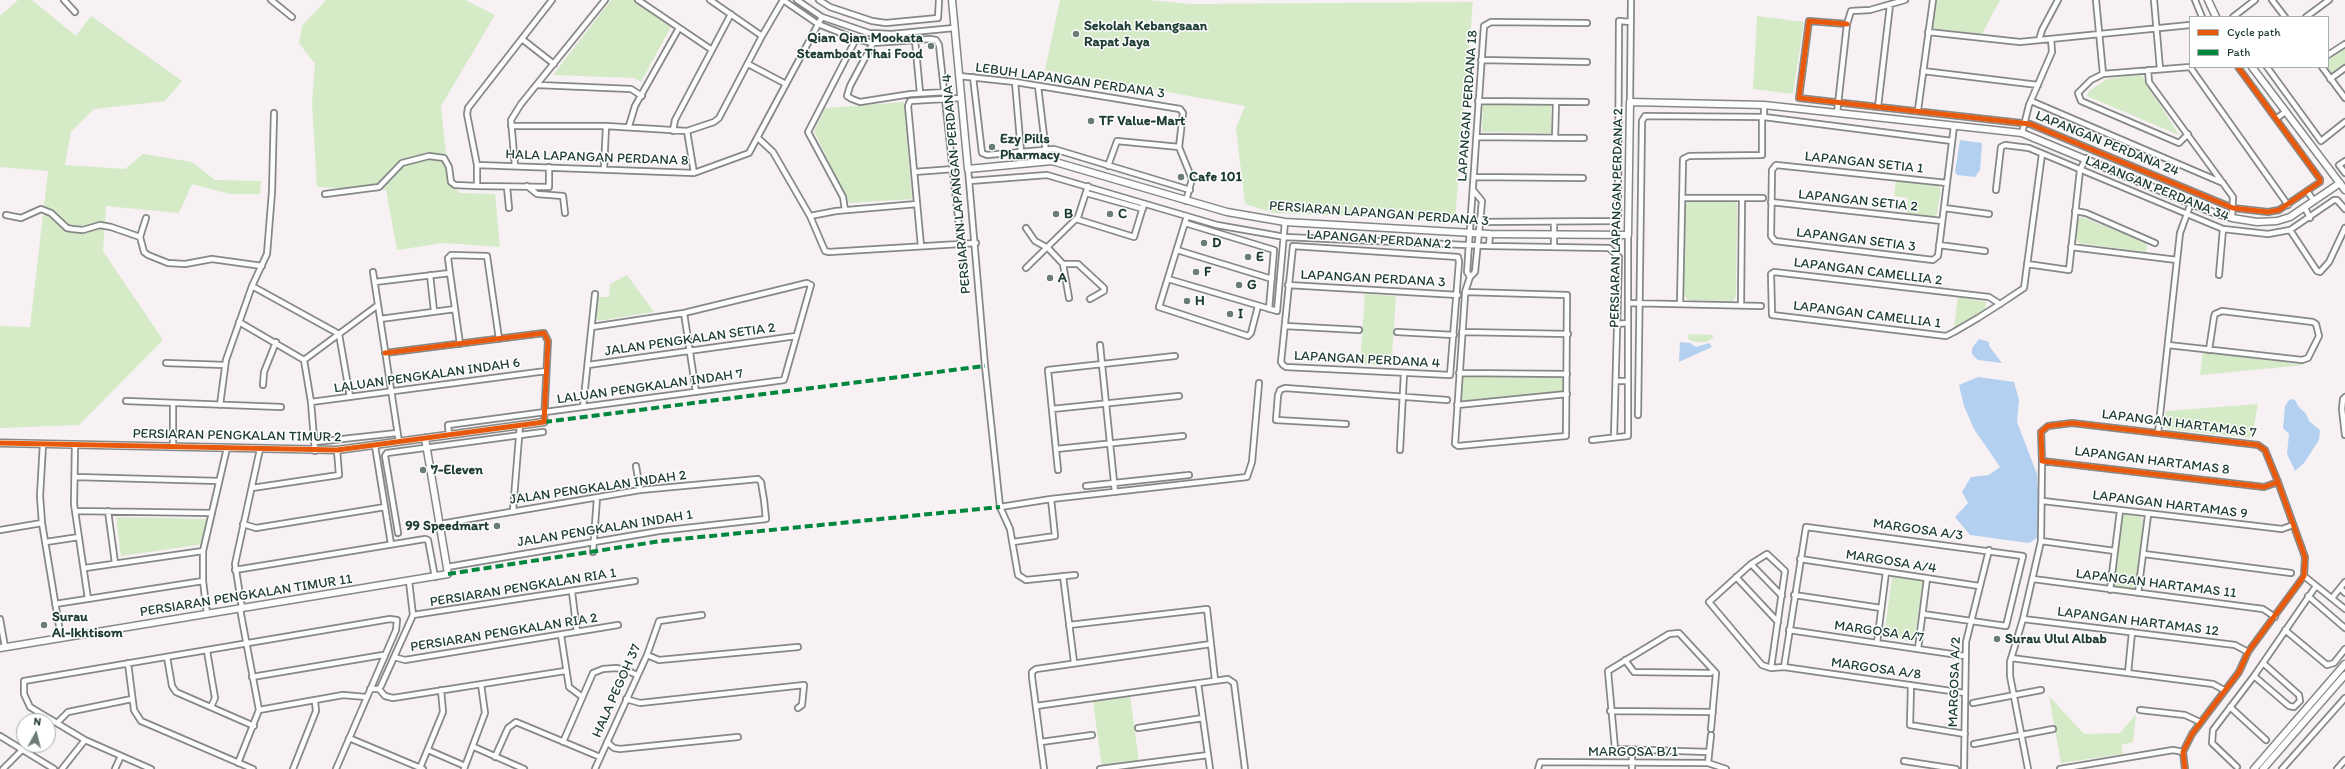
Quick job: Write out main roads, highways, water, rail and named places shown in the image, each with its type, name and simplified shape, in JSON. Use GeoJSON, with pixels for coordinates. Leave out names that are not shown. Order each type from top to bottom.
{"type":"FeatureCollection","features":[{"type":"Feature","properties":{"kind":"water"},"geometry":{"type":"Polygon","coordinates":[[[1960,140],[1982,143],[1980,170],[1975,177],[1957,175],[1955,172],[1960,140]]]}},
{"type":"Feature","properties":{"kind":"water"},"geometry":{"type":"Polygon","coordinates":[[[1979,339],[1989,342],[1989,346],[2002,363],[1978,360],[1972,354],[1972,348],[1979,339]]]}},
{"type":"Feature","properties":{"kind":"water"},"geometry":{"type":"Polygon","coordinates":[[[1680,342],[1690,343],[1696,347],[1709,343],[1712,347],[1679,362],[1680,342]]]}},
{"type":"Feature","properties":{"kind":"water"},"geometry":{"type":"Polygon","coordinates":[[[1978,377],[2014,382],[2019,400],[2017,422],[2037,474],[2039,508],[2037,538],[2029,543],[1970,535],[1955,517],[1968,503],[1962,492],[1971,477],[1989,475],[2000,467],[1974,429],[1964,406],[1959,385],[1978,377]]]}},
{"type":"Feature","properties":{"kind":"water"},"geometry":{"type":"Polygon","coordinates":[[[2290,399],[2295,400],[2298,406],[2306,414],[2310,422],[2320,430],[2319,440],[2304,463],[2295,471],[2287,454],[2289,434],[2283,428],[2285,406],[2290,399]]]}},
{"type":"Feature","properties":{"kind":"place","name":"Sekolah Kebangsaan Rapat Jaya"},"geometry":{"type":"Point","coordinates":[1076,34]}},
{"type":"Feature","properties":{"kind":"place","name":"Qian Qian Mookata Steamboat Thai Food"},"geometry":{"type":"Point","coordinates":[931,46]}},
{"type":"Feature","properties":{"kind":"place","name":"TF Value-Mart"},"geometry":{"type":"Point","coordinates":[1091,121]}},
{"type":"Feature","properties":{"kind":"place","name":"Ezy Pills Pharmacy"},"geometry":{"type":"Point","coordinates":[992,147]}},
{"type":"Feature","properties":{"kind":"place","name":"Cafe 101"},"geometry":{"type":"Point","coordinates":[1181,177]}},
{"type":"Feature","properties":{"kind":"place","name":"B"},"geometry":{"type":"Point","coordinates":[1056,214]}},
{"type":"Feature","properties":{"kind":"place","name":"C"},"geometry":{"type":"Point","coordinates":[1110,214]}},
{"type":"Feature","properties":{"kind":"place","name":"D"},"geometry":{"type":"Point","coordinates":[1204,243]}},
{"type":"Feature","properties":{"kind":"place","name":"E"},"geometry":{"type":"Point","coordinates":[1248,257]}},
{"type":"Feature","properties":{"kind":"place","name":"F"},"geometry":{"type":"Point","coordinates":[1196,272]}},
{"type":"Feature","properties":{"kind":"place","name":"A"},"geometry":{"type":"Point","coordinates":[1050,278]}},
{"type":"Feature","properties":{"kind":"place","name":"G"},"geometry":{"type":"Point","coordinates":[1239,285]}},
{"type":"Feature","properties":{"kind":"place","name":"H"},"geometry":{"type":"Point","coordinates":[1187,301]}},
{"type":"Feature","properties":{"kind":"place","name":"I"},"geometry":{"type":"Point","coordinates":[1230,314]}},
{"type":"Feature","properties":{"kind":"place","name":"7-Eleven"},"geometry":{"type":"Point","coordinates":[423,470]}},
{"type":"Feature","properties":{"kind":"place","name":"99 Speedmart"},"geometry":{"type":"Point","coordinates":[497,526]}},
{"type":"Feature","properties":{"kind":"place","name":"Surau Al-Ikhtisom"},"geometry":{"type":"Point","coordinates":[44,625]}},
{"type":"Feature","properties":{"kind":"place","name":"Surau Ulul Albab"},"geometry":{"type":"Point","coordinates":[1997,639]}}]}
